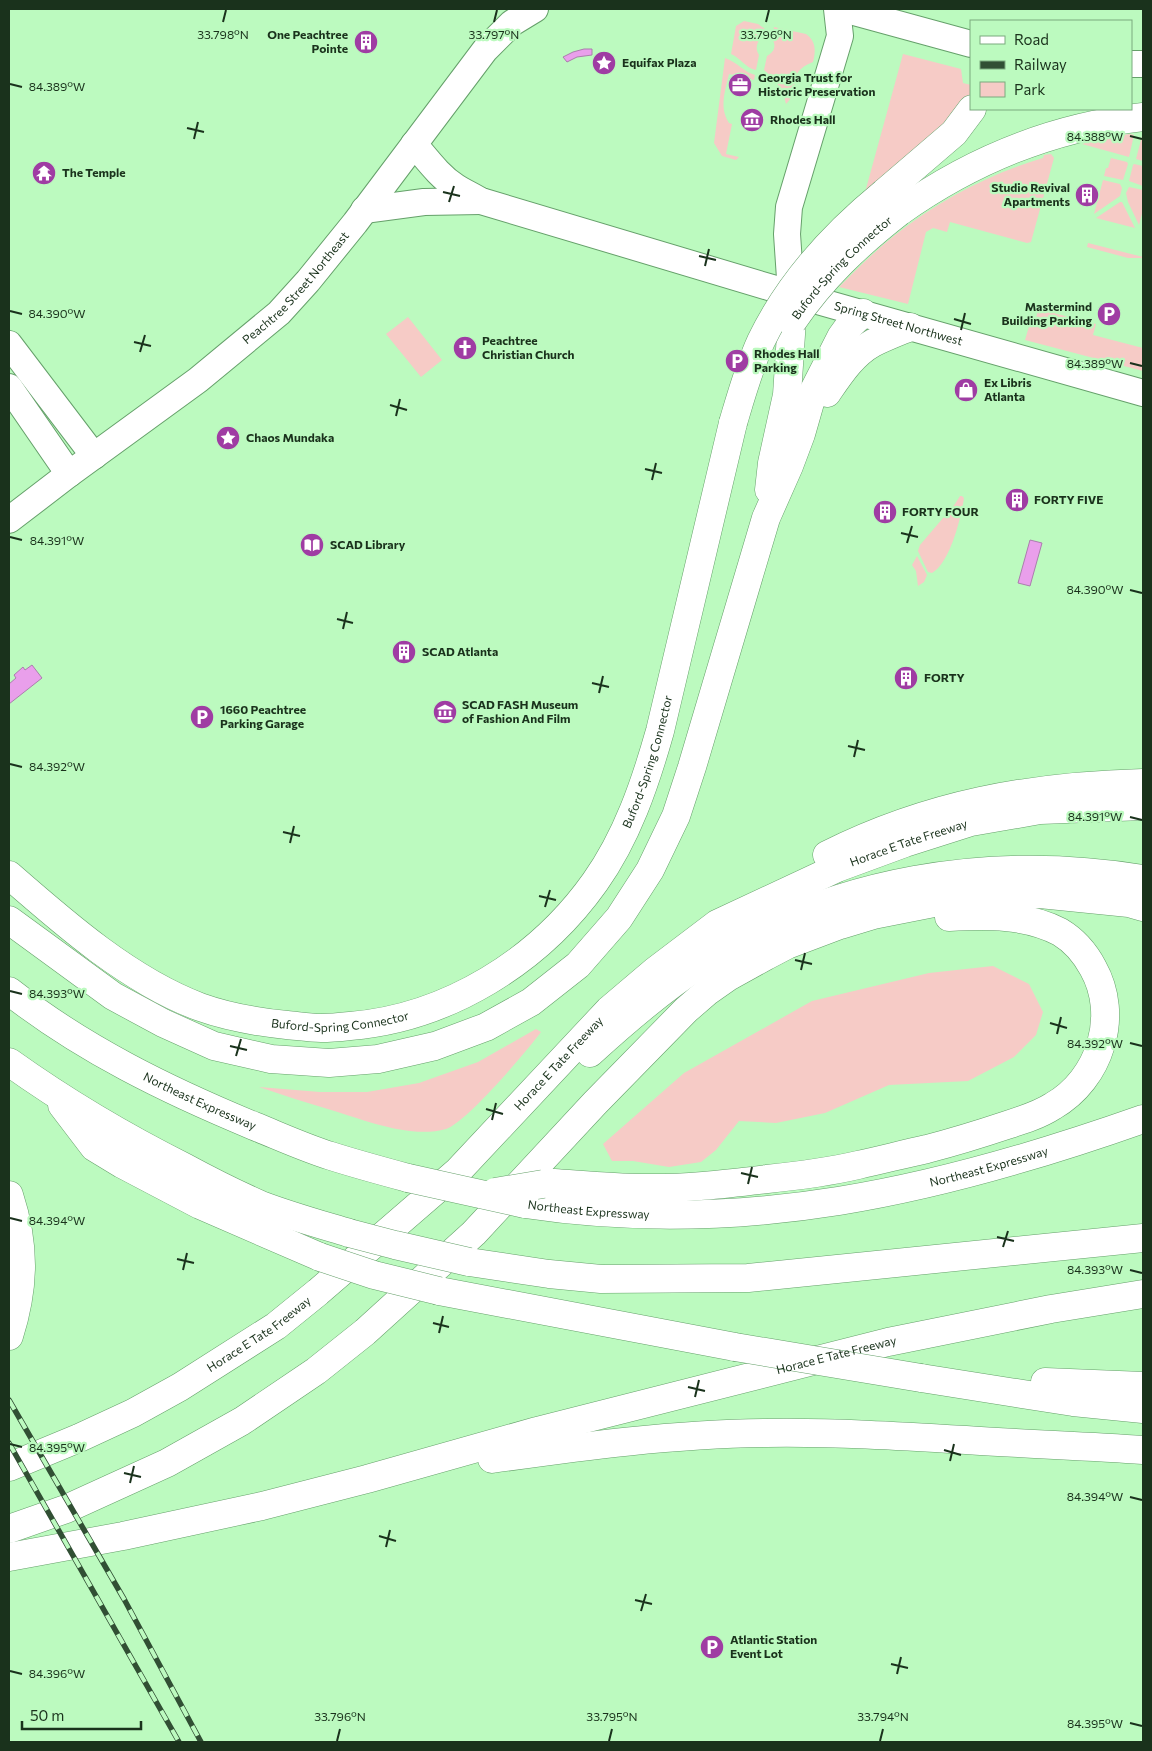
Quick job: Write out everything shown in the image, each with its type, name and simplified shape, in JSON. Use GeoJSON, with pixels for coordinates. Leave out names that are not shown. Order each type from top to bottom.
{"type":"FeatureCollection","features":[{"type":"Feature","properties":{"kind":"highway"},"geometry":{"type":"LineString","coordinates":[[891,202],[954,133],[971,110]]}},
{"type":"Feature","properties":{"kind":"highway","name":"Buford-Spring Connector"},"geometry":{"type":"LineString","coordinates":[[9,876],[58,918],[134,973],[200,1007],[252,1022],[322,1028],[366,1025],[418,1014],[462,996],[510,966],[556,929],[575,907],[595,881],[628,824],[651,764],[660,731],[733,423],[778,343],[814,293],[891,202],[931,189],[964,171],[1015,148],[1070,130],[1111,121],[1143,117]]}},
{"type":"Feature","properties":{"kind":"highway"},"geometry":{"type":"LineString","coordinates":[[766,518],[772,463],[787,395],[792,319],[791,293]]}},
{"type":"Feature","properties":{"kind":"highway"},"geometry":{"type":"LineString","coordinates":[[9,920],[112,996],[163,1023],[214,1046],[271,1059],[329,1063],[378,1059],[435,1046],[486,1027],[531,1002],[578,965],[619,918],[650,870],[676,816],[766,518],[790,466],[813,392],[849,326],[863,313]]}},
{"type":"Feature","properties":{"kind":"highway"},"geometry":{"type":"LineString","coordinates":[[801,434],[842,371],[856,356],[873,343],[910,327]]}},
{"type":"Feature","properties":{"kind":"highway"},"geometry":{"type":"LineString","coordinates":[[789,889],[815,861],[880,831],[917,818],[964,804],[1012,794],[1059,788],[1143,783]]}},
{"type":"Feature","properties":{"kind":"highway","name":"Horace E Tate Freeway"},"geometry":{"type":"LineString","coordinates":[[9,1467],[80,1438],[134,1413],[180,1387],[276,1326],[458,1171],[609,1010],[655,970],[717,924],[789,889],[854,862],[971,822],[1040,810],[1143,806]]}},
{"type":"Feature","properties":{"kind":"highway"},"geometry":{"type":"LineString","coordinates":[[458,1171],[608,1037],[659,995],[702,963],[754,934],[806,911],[864,891],[920,878],[990,870],[1062,869],[1143,878]]}},
{"type":"Feature","properties":{"kind":"highway"},"geometry":{"type":"LineString","coordinates":[[9,1529],[66,1509],[168,1463],[242,1421],[316,1371],[366,1332],[474,1233],[669,1026],[708,991],[728,977],[773,952],[840,924],[912,906],[949,900],[1040,894],[1129,903],[1143,907]]}},
{"type":"Feature","properties":{"kind":"highway"},"geometry":{"type":"LineString","coordinates":[[484,1194],[554,1183],[641,1188],[693,1187],[746,1182],[856,1166],[952,1143],[1036,1115],[1068,1096],[1080,1083],[1095,1061],[1103,1041],[1106,1020],[1104,999],[1097,975],[1088,958],[1074,942],[1060,932],[1028,920],[995,916],[948,917],[874,931],[787,961],[722,996],[674,1030],[595,1103]]}},
{"type":"Feature","properties":{"kind":"highway","name":"Northeast Expressway"},"geometry":{"type":"LineString","coordinates":[[9,990],[33,1009],[123,1066],[179,1094],[330,1156],[408,1178],[525,1204],[600,1213],[733,1214],[810,1206],[890,1193],[1014,1162],[1143,1119]]}},
{"type":"Feature","properties":{"kind":"highway"},"geometry":{"type":"LineString","coordinates":[[9,1062],[52,1092],[138,1144],[260,1204],[311,1222],[395,1246],[469,1262],[549,1274],[601,1279],[748,1278],[1143,1238]]}},
{"type":"Feature","properties":{"kind":"highway"},"geometry":{"type":"LineString","coordinates":[[52,1092],[94,1147],[122,1164],[200,1205],[320,1257],[374,1275],[439,1291],[735,1347],[1073,1402],[1143,1409]]}},
{"type":"Feature","properties":{"kind":"highway"},"geometry":{"type":"LineString","coordinates":[[9,1195],[17,1219],[21,1252],[21,1281],[16,1314],[9,1336]]}},
{"type":"Feature","properties":{"kind":"highway","name":"Horace E Tate Freeway"},"geometry":{"type":"LineString","coordinates":[[9,1557],[123,1536],[262,1506],[368,1479],[538,1431],[888,1342],[1051,1309],[1143,1294]]}},
{"type":"Feature","properties":{"kind":"highway"},"geometry":{"type":"LineString","coordinates":[[921,1378],[1143,1386]]}},
{"type":"Feature","properties":{"kind":"highway"},"geometry":{"type":"LineString","coordinates":[[368,1479],[545,1451],[716,1434],[863,1435],[1143,1450]]}},
{"type":"Feature","properties":{"kind":"main road","name":"Peachtree Street Northeast"},"geometry":{"type":"LineString","coordinates":[[9,520],[198,380],[279,313],[308,281],[364,210],[495,38],[512,22],[535,9]]}},
{"type":"Feature","properties":{"kind":"main road"},"geometry":{"type":"LineString","coordinates":[[791,293],[787,234],[789,207],[840,36],[837,9]]}},
{"type":"Feature","properties":{"kind":"main road"},"geometry":{"type":"LineString","coordinates":[[843,9],[970,44]]}},
{"type":"Feature","properties":{"kind":"main road","name":"Spring Street Northwest"},"geometry":{"type":"LineString","coordinates":[[414,144],[436,169],[456,187],[481,200],[791,293],[1143,393]]}},
{"type":"Feature","properties":{"kind":"main road","name":"Spring Street Northwest"},"geometry":{"type":"LineString","coordinates":[[364,210],[424,202],[481,200]]}},
{"type":"Feature","properties":{"kind":"main road"},"geometry":{"type":"LineString","coordinates":[[9,344],[94,456]]}},
{"type":"Feature","properties":{"kind":"main road"},"geometry":{"type":"LineString","coordinates":[[9,387],[69,474]]}},
{"type":"Feature","properties":{"kind":"green space"},"geometry":{"type":"Polygon","coordinates":[[[744,21],[758,24],[765,29],[757,44],[759,55],[756,70],[731,54],[736,26],[744,21]]]}},
{"type":"Feature","properties":{"kind":"green space"},"geometry":{"type":"Polygon","coordinates":[[[774,27],[806,34],[812,40],[814,46],[813,62],[799,71],[796,76],[794,92],[786,104],[778,85],[764,70],[767,56],[774,48],[771,38],[774,27]]]}},
{"type":"Feature","properties":{"kind":"green space"},"geometry":{"type":"Polygon","coordinates":[[[903,54],[961,69],[963,83],[970,85],[970,99],[964,110],[864,196],[903,54]]]}},
{"type":"Feature","properties":{"kind":"green space"},"geometry":{"type":"Polygon","coordinates":[[[725,58],[755,75],[754,80],[729,74],[726,87],[724,111],[729,123],[732,124],[726,154],[739,157],[736,160],[722,156],[714,143],[725,58]]]}},
{"type":"Feature","properties":{"kind":"green space"},"geometry":{"type":"Polygon","coordinates":[[[1134,135],[1129,157],[1082,144],[1114,136],[1134,135]]]}},
{"type":"Feature","properties":{"kind":"green space"},"geometry":{"type":"Polygon","coordinates":[[[1143,136],[1143,161],[1136,159],[1143,136]]]}},
{"type":"Feature","properties":{"kind":"green space"},"geometry":{"type":"Polygon","coordinates":[[[1051,154],[1054,158],[1031,242],[1027,243],[950,222],[947,232],[933,228],[926,232],[908,304],[839,287],[888,241],[912,222],[947,199],[984,180],[1043,158],[1044,155],[1051,154]]]}},
{"type":"Feature","properties":{"kind":"green space"},"geometry":{"type":"Polygon","coordinates":[[[1111,158],[1127,162],[1123,180],[1104,176],[1111,158]]]}},
{"type":"Feature","properties":{"kind":"green space"},"geometry":{"type":"Polygon","coordinates":[[[1134,164],[1143,166],[1143,186],[1129,181],[1134,164]]]}},
{"type":"Feature","properties":{"kind":"green space"},"geometry":{"type":"Polygon","coordinates":[[[1103,180],[1120,184],[1122,188],[1120,196],[1094,214],[1103,180]]]}},
{"type":"Feature","properties":{"kind":"green space"},"geometry":{"type":"Polygon","coordinates":[[[1129,187],[1143,190],[1143,210],[1139,225],[1128,202],[1126,193],[1129,187]]]}},
{"type":"Feature","properties":{"kind":"green space"},"geometry":{"type":"Polygon","coordinates":[[[1122,202],[1135,228],[1096,218],[1122,202]]]}},
{"type":"Feature","properties":{"kind":"green space"},"geometry":{"type":"Polygon","coordinates":[[[1088,243],[1143,258],[1128,258],[1087,247],[1088,243]]]}},
{"type":"Feature","properties":{"kind":"green space"},"geometry":{"type":"Polygon","coordinates":[[[1038,309],[1096,324],[1093,335],[1143,348],[1143,371],[1025,340],[1030,323],[1035,324],[1038,309]]]}},
{"type":"Feature","properties":{"kind":"green space"},"geometry":{"type":"Polygon","coordinates":[[[408,317],[442,360],[421,377],[386,334],[408,317]]]}},
{"type":"Feature","properties":{"kind":"green space"},"geometry":{"type":"Polygon","coordinates":[[[960,496],[964,498],[963,507],[954,539],[938,568],[932,573],[928,572],[918,551],[920,545],[960,496]]]}},
{"type":"Feature","properties":{"kind":"green space"},"geometry":{"type":"Polygon","coordinates":[[[917,556],[927,575],[924,582],[918,586],[916,571],[912,565],[917,556]]]}},
{"type":"Feature","properties":{"kind":"green space"},"geometry":{"type":"Polygon","coordinates":[[[993,966],[1029,984],[1043,1012],[1036,1035],[1014,1057],[968,1081],[889,1085],[825,1113],[776,1123],[739,1121],[716,1150],[701,1162],[669,1167],[633,1161],[612,1161],[603,1144],[684,1073],[812,1001],[929,973],[993,966]]]}},
{"type":"Feature","properties":{"kind":"green space"},"geometry":{"type":"Polygon","coordinates":[[[536,1029],[541,1032],[496,1085],[467,1114],[446,1129],[418,1132],[388,1127],[259,1087],[320,1092],[367,1092],[419,1083],[478,1062],[536,1029]]]}},
{"type":"Feature","properties":{"kind":"shaded area"},"geometry":{"type":"Polygon","coordinates":[[[592,49],[592,55],[577,57],[567,62],[563,57],[573,52],[592,49]]]}},
{"type":"Feature","properties":{"kind":"shaded area"},"geometry":{"type":"Polygon","coordinates":[[[1030,540],[1042,543],[1030,586],[1018,583],[1030,540]]]}},
{"type":"Feature","properties":{"kind":"shaded area"},"geometry":{"type":"Polygon","coordinates":[[[32,665],[42,678],[9,704],[9,684],[16,678],[14,675],[23,667],[25,670],[32,665]]]}},
{"type":"Feature","properties":{"kind":"railway"},"geometry":{"type":"LineString","coordinates":[[9,1400],[124,1599],[201,1742]]}},
{"type":"Feature","properties":{"kind":"railway"},"geometry":{"type":"LineString","coordinates":[[9,1443],[179,1742]]}},
{"type":"Feature","properties":{"kind":"place","name":"One Peachtree Pointe"},"geometry":{"type":"Point","coordinates":[366,42]}},
{"type":"Feature","properties":{"kind":"place","name":"Equifax Plaza"},"geometry":{"type":"Point","coordinates":[604,63]}},
{"type":"Feature","properties":{"kind":"place","name":"Georgia Trust for Historic Preservation"},"geometry":{"type":"Point","coordinates":[740,85]}},
{"type":"Feature","properties":{"kind":"place","name":"Rhodes Hall"},"geometry":{"type":"Point","coordinates":[752,120]}},
{"type":"Feature","properties":{"kind":"place","name":"The Temple"},"geometry":{"type":"Point","coordinates":[44,173]}},
{"type":"Feature","properties":{"kind":"place","name":"Studio Revival Apartments"},"geometry":{"type":"Point","coordinates":[1087,195]}},
{"type":"Feature","properties":{"kind":"place","name":"Mastermind Building Parking"},"geometry":{"type":"Point","coordinates":[1109,314]}},
{"type":"Feature","properties":{"kind":"place","name":"Peachtree Christian Church"},"geometry":{"type":"Point","coordinates":[465,348]}},
{"type":"Feature","properties":{"kind":"place","name":"Rhodes Hall Parking"},"geometry":{"type":"Point","coordinates":[737,361]}},
{"type":"Feature","properties":{"kind":"place","name":"Ex Libris Atlanta"},"geometry":{"type":"Point","coordinates":[966,390]}},
{"type":"Feature","properties":{"kind":"place","name":"Chaos Mundaka"},"geometry":{"type":"Point","coordinates":[228,438]}},
{"type":"Feature","properties":{"kind":"place","name":"FORTY FIVE"},"geometry":{"type":"Point","coordinates":[1017,500]}},
{"type":"Feature","properties":{"kind":"place","name":"FORTY FOUR"},"geometry":{"type":"Point","coordinates":[885,512]}},
{"type":"Feature","properties":{"kind":"place","name":"SCAD Library"},"geometry":{"type":"Point","coordinates":[312,545]}},
{"type":"Feature","properties":{"kind":"place","name":"SCAD Atlanta"},"geometry":{"type":"Point","coordinates":[404,652]}},
{"type":"Feature","properties":{"kind":"place","name":"FORTY"},"geometry":{"type":"Point","coordinates":[906,678]}},
{"type":"Feature","properties":{"kind":"place","name":"SCAD FASH Museum of Fashion And Film"},"geometry":{"type":"Point","coordinates":[445,712]}},
{"type":"Feature","properties":{"kind":"place","name":"1660 Peachtree Parking Garage"},"geometry":{"type":"Point","coordinates":[202,717]}},
{"type":"Feature","properties":{"kind":"place","name":"Atlantic Station Event Lot"},"geometry":{"type":"Point","coordinates":[712,1647]}}]}
